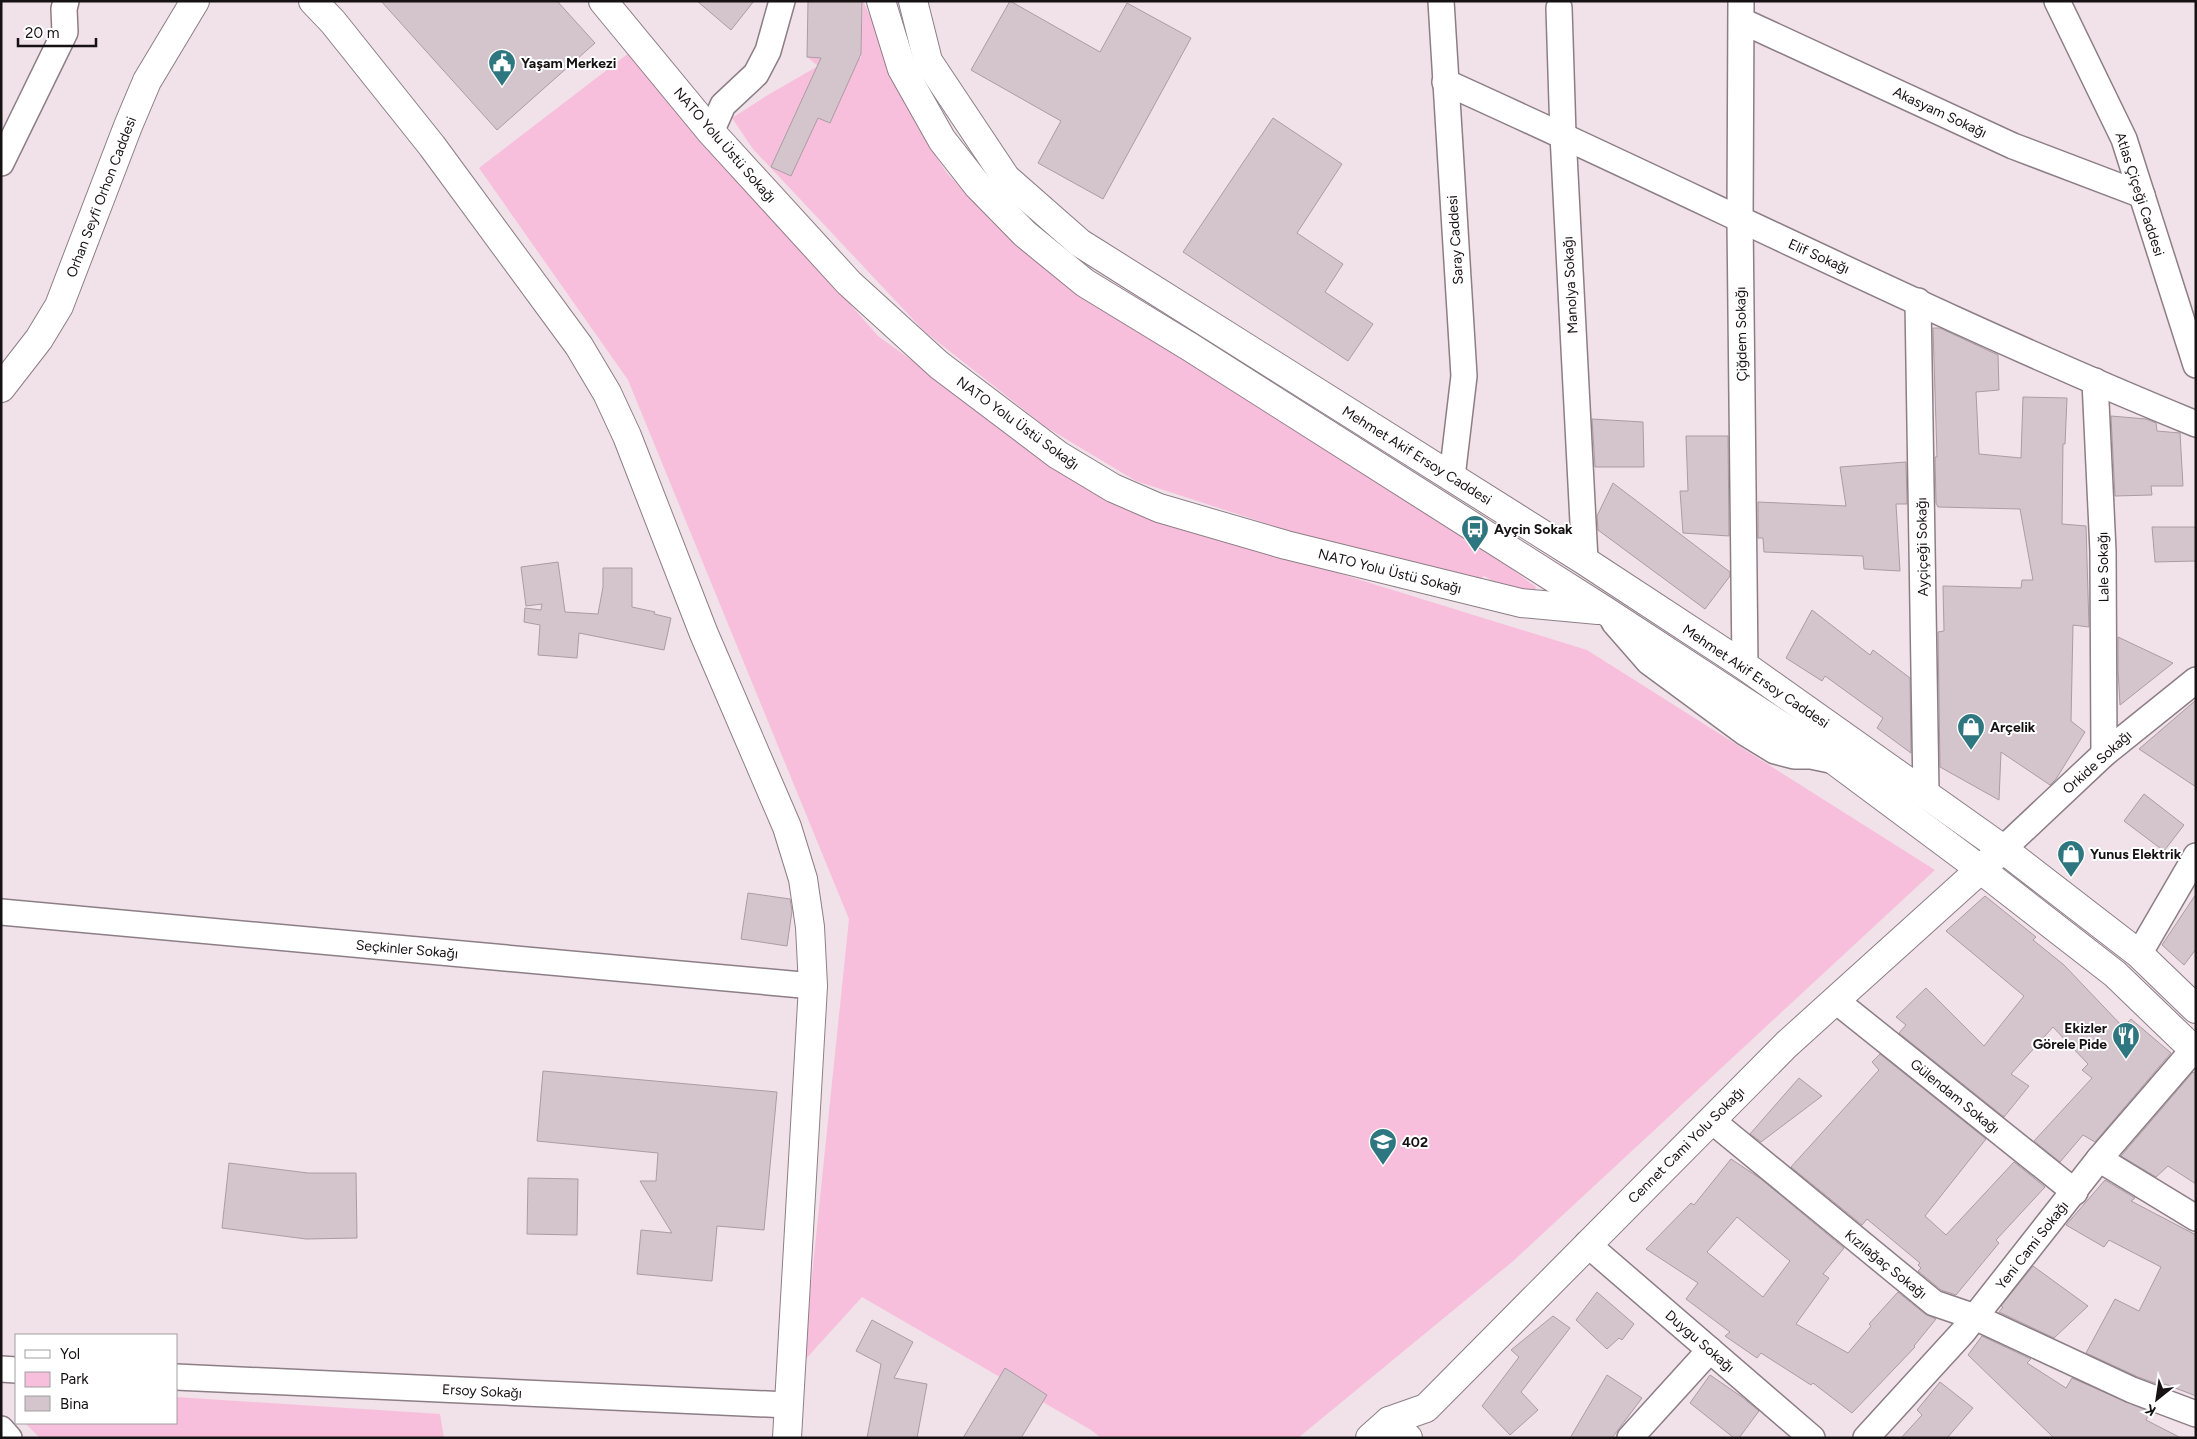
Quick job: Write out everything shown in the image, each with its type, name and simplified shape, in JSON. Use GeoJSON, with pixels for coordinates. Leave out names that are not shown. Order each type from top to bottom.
{"type":"FeatureCollection","features":[{"type":"Feature","properties":{"kind":"street"},"geometry":{"type":"LineString","coordinates":[[1,163],[64,32],[66,1]]}},
{"type":"Feature","properties":{"kind":"street","name":"Orhan Seyfi Orhon Caddesi"},"geometry":{"type":"LineString","coordinates":[[1,388],[39,339],[59,306],[147,81],[195,1]]}},
{"type":"Feature","properties":{"kind":"street"},"geometry":{"type":"LineString","coordinates":[[313,1],[432,146],[579,346],[607,393],[627,436],[704,634],[787,826],[803,879],[810,928],[813,986],[786,1438]]}},
{"type":"Feature","properties":{"kind":"street","name":"NATO Yolu Üstü Sokağı"},"geometry":{"type":"LineString","coordinates":[[603,1],[710,132],[849,283],[939,365],[1058,455],[1113,488],[1159,508],[1314,552],[1521,603],[1604,610]]}},
{"type":"Feature","properties":{"kind":"street"},"geometry":{"type":"LineString","coordinates":[[710,132],[723,105],[756,74],[768,51],[782,1]]}},
{"type":"Feature","properties":{"kind":"street","name":"Mehmet Akif Ersoy Caddesi"},"geometry":{"type":"LineString","coordinates":[[881,1],[902,69],[942,140],[978,186],[1025,234],[1086,283],[1604,610],[1835,761],[1980,869],[2115,974],[2195,1049]]}},
{"type":"Feature","properties":{"kind":"street","name":"Mehmet Akif Ersoy Caddesi"},"geometry":{"type":"LineString","coordinates":[[913,1],[928,61],[1006,178],[1080,243],[1585,561],[1745,666],[2003,849],[2139,954],[2196,1008]]}},
{"type":"Feature","properties":{"kind":"street","name":"Saray Caddesi"},"geometry":{"type":"LineString","coordinates":[[1442,1],[1445,82],[1464,376],[1452,477]]}},
{"type":"Feature","properties":{"kind":"street","name":"Atlas Çiçeği Caddesi"},"geometry":{"type":"LineString","coordinates":[[2057,1],[2124,139],[2196,365]]}},
{"type":"Feature","properties":{"kind":"street","name":"Manolya Sokağı"},"geometry":{"type":"LineString","coordinates":[[1559,8],[1563,135],[1585,561]]}},
{"type":"Feature","properties":{"kind":"street","name":"Akasyam Sokağı"},"geometry":{"type":"LineString","coordinates":[[1742,11],[2013,146],[2142,195]]}},
{"type":"Feature","properties":{"kind":"street","name":"Çiğdem Sokağı"},"geometry":{"type":"LineString","coordinates":[[1742,11],[1740,220],[1745,666]]}},
{"type":"Feature","properties":{"kind":"street","name":"Elif Sokağı"},"geometry":{"type":"LineString","coordinates":[[1445,82],[1563,135],[1740,220],[2095,381],[2196,424]]}},
{"type":"Feature","properties":{"kind":"street","name":"Ayçiçeği Sokağı"},"geometry":{"type":"LineString","coordinates":[[1918,301],[1926,793]]}},
{"type":"Feature","properties":{"kind":"street","name":"Lale Sokağı"},"geometry":{"type":"LineString","coordinates":[[2095,381],[2103,551],[2104,754]]}},
{"type":"Feature","properties":{"kind":"street"},"geometry":{"type":"LineString","coordinates":[[1441,508],[1452,477]]}},
{"type":"Feature","properties":{"kind":"street"},"geometry":{"type":"LineString","coordinates":[[1604,610],[1621,586]]}},
{"type":"Feature","properties":{"kind":"street","name":"Orkide Sokağı"},"geometry":{"type":"LineString","coordinates":[[2003,849],[2104,754],[2196,680]]}},
{"type":"Feature","properties":{"kind":"street","name":"Cennet Cami Yolu Sokağı"},"geometry":{"type":"LineString","coordinates":[[1389,1432],[1426,1408],[1787,1044],[2003,849]]}},
{"type":"Feature","properties":{"kind":"street"},"geometry":{"type":"LineString","coordinates":[[2115,974],[2139,954],[2196,856]]}},
{"type":"Feature","properties":{"kind":"street","name":"Seçkinler Sokağı"},"geometry":{"type":"LineString","coordinates":[[1,912],[813,986]]}},
{"type":"Feature","properties":{"kind":"street","name":"Gülendam Sokağı"},"geometry":{"type":"LineString","coordinates":[[1835,1000],[2075,1192]]}},
{"type":"Feature","properties":{"kind":"street","name":"Yeni Cami Sokağı"},"geometry":{"type":"LineString","coordinates":[[1866,1438],[1975,1317],[2099,1160],[2195,1049]]}},
{"type":"Feature","properties":{"kind":"street","name":"Kızılağaç Sokağı"},"geometry":{"type":"LineString","coordinates":[[1711,1120],[1934,1303],[1975,1317],[2132,1390],[2196,1414]]}},
{"type":"Feature","properties":{"kind":"street"},"geometry":{"type":"LineString","coordinates":[[2099,1160],[2196,1218]]}},
{"type":"Feature","properties":{"kind":"street","name":"Duygu Sokağı"},"geometry":{"type":"LineString","coordinates":[[1587,1244],[1812,1438]]}},
{"type":"Feature","properties":{"kind":"street"},"geometry":{"type":"LineString","coordinates":[[1630,1438],[1710,1350]]}},
{"type":"Feature","properties":{"kind":"street"},"geometry":{"type":"LineString","coordinates":[[1,1369],[15,1370]]}},
{"type":"Feature","properties":{"kind":"street","name":"Ersoy Sokağı"},"geometry":{"type":"LineString","coordinates":[[178,1377],[788,1405]]}},
{"type":"Feature","properties":{"kind":"street"},"geometry":{"type":"LineString","coordinates":[[1,1429],[10,1438]]}},
{"type":"Feature","properties":{"kind":"green space"},"geometry":{"type":"Polygon","coordinates":[[[863,1],[931,149],[947,173],[992,222],[1065,286],[1242,395],[1513,570],[1536,587],[1534,594],[1500,585],[1484,576],[1477,581],[1317,540],[1136,481],[1046,427],[924,331],[753,149],[732,118],[818,66],[807,57],[861,58],[863,1]]]}},
{"type":"Feature","properties":{"kind":"green space"},"geometry":{"type":"Polygon","coordinates":[[[629,53],[878,336],[1108,502],[1587,650],[1935,870],[1512,1262],[1298,1438],[1101,1438],[1091,1430],[862,1297],[803,1362],[849,919],[628,380],[479,168],[629,53]]]}},
{"type":"Feature","properties":{"kind":"green space"},"geometry":{"type":"Polygon","coordinates":[[[178,1397],[440,1414],[444,1438],[40,1438],[26,1424],[178,1424],[178,1397]]]}},
{"type":"Feature","properties":{"kind":"building","name":"Yaşam Merkezi"},"geometry":{"type":"Polygon","coordinates":[[[381,1],[557,1],[595,43],[497,130],[381,1]]]}},
{"type":"Feature","properties":{"kind":"building"},"geometry":{"type":"Polygon","coordinates":[[[697,1],[754,1],[731,30],[697,1]]]}},
{"type":"Feature","properties":{"kind":"building"},"geometry":{"type":"Polygon","coordinates":[[[808,1],[862,1],[861,54],[830,123],[818,118],[791,176],[771,167],[821,58],[807,57],[808,1]]]}},
{"type":"Feature","properties":{"kind":"building"},"geometry":{"type":"Polygon","coordinates":[[[1010,1],[1100,52],[1127,3],[1191,38],[1103,199],[1038,163],[1061,121],[971,70],[1010,1]]]}},
{"type":"Feature","properties":{"kind":"building"},"geometry":{"type":"Polygon","coordinates":[[[1273,118],[1342,164],[1297,233],[1343,264],[1325,292],[1373,324],[1348,361],[1183,252],[1273,118]]]}},
{"type":"Feature","properties":{"kind":"building"},"geometry":{"type":"Polygon","coordinates":[[[1933,328],[1940,328],[1998,355],[1999,390],[1976,392],[1979,454],[2021,458],[2023,397],[2067,398],[2065,444],[2063,444],[2062,524],[2086,526],[2089,627],[2073,625],[2071,721],[2085,732],[2056,779],[2050,785],[2001,752],[1999,800],[1940,767],[1938,632],[1944,631],[1943,586],[2021,588],[2022,580],[2033,580],[2020,509],[1938,507],[1936,503],[1935,457],[1937,457],[1933,328]]]}},
{"type":"Feature","properties":{"kind":"building"},"geometry":{"type":"Polygon","coordinates":[[[2111,416],[2146,419],[2156,423],[2157,431],[2180,433],[2183,486],[2151,486],[2152,495],[2115,496],[2111,416]]]}},
{"type":"Feature","properties":{"kind":"building"},"geometry":{"type":"Polygon","coordinates":[[[1592,419],[1643,422],[1644,467],[1595,467],[1592,419]]]}},
{"type":"Feature","properties":{"kind":"building"},"geometry":{"type":"Polygon","coordinates":[[[1686,436],[1728,436],[1729,536],[1683,533],[1680,491],[1688,491],[1686,436]]]}},
{"type":"Feature","properties":{"kind":"building"},"geometry":{"type":"Polygon","coordinates":[[[1906,462],[1907,504],[1896,504],[1900,571],[1864,569],[1863,556],[1764,552],[1763,538],[1758,538],[1758,502],[1846,506],[1840,467],[1906,462]]]}},
{"type":"Feature","properties":{"kind":"building"},"geometry":{"type":"Polygon","coordinates":[[[1613,483],[1730,572],[1730,576],[1705,609],[1598,530],[1597,516],[1613,483]]]}},
{"type":"Feature","properties":{"kind":"building"},"geometry":{"type":"Polygon","coordinates":[[[2152,527],[2196,527],[2196,561],[2155,562],[2152,527]]]}},
{"type":"Feature","properties":{"kind":"building"},"geometry":{"type":"Polygon","coordinates":[[[558,562],[565,612],[598,614],[603,587],[603,568],[632,568],[632,607],[671,618],[664,650],[579,633],[577,658],[538,655],[540,625],[524,622],[525,608],[541,610],[542,604],[526,606],[521,567],[558,562]]]}},
{"type":"Feature","properties":{"kind":"building"},"geometry":{"type":"Polygon","coordinates":[[[1812,610],[1870,655],[1873,650],[1910,678],[1911,753],[1877,728],[1883,718],[1825,676],[1822,681],[1786,658],[1812,610]]]}},
{"type":"Feature","properties":{"kind":"building"},"geometry":{"type":"Polygon","coordinates":[[[2118,637],[2173,663],[2120,705],[2118,670],[2118,637]]]}},
{"type":"Feature","properties":{"kind":"building"},"geometry":{"type":"Polygon","coordinates":[[[2196,700],[2196,787],[2139,749],[2196,700]]]}},
{"type":"Feature","properties":{"kind":"building"},"geometry":{"type":"Polygon","coordinates":[[[2144,794],[2184,825],[2164,851],[2124,821],[2144,794]]]}},
{"type":"Feature","properties":{"kind":"building"},"geometry":{"type":"Polygon","coordinates":[[[748,893],[790,899],[792,911],[787,946],[741,939],[748,893]]]}},
{"type":"Feature","properties":{"kind":"building"},"geometry":{"type":"Polygon","coordinates":[[[2196,894],[2196,949],[2184,965],[2162,945],[2196,894]]]}},
{"type":"Feature","properties":{"kind":"building"},"geometry":{"type":"Polygon","coordinates":[[[1985,896],[2036,937],[2033,940],[2064,965],[2123,1027],[2131,1019],[2171,1053],[2095,1142],[2083,1135],[2060,1162],[2034,1141],[2092,1078],[2082,1070],[2088,1064],[2053,1027],[2011,1074],[2029,1086],[2004,1117],[1899,1033],[1906,1025],[1896,1017],[1926,988],[1984,1046],[2024,996],[1946,931],[1985,896]]]}},
{"type":"Feature","properties":{"kind":"building"},"geometry":{"type":"Polygon","coordinates":[[[1880,1054],[1986,1139],[1925,1216],[1946,1235],[2014,1162],[2045,1187],[1996,1240],[1999,1243],[1956,1295],[1941,1290],[1918,1271],[1921,1268],[1918,1265],[1920,1263],[1867,1219],[1862,1225],[1791,1167],[1879,1070],[1872,1062],[1880,1054]]]}},
{"type":"Feature","properties":{"kind":"building"},"geometry":{"type":"Polygon","coordinates":[[[543,1071],[777,1092],[764,1230],[717,1226],[712,1281],[637,1274],[641,1230],[672,1233],[640,1181],[656,1181],[658,1153],[537,1141],[543,1071]]]}},
{"type":"Feature","properties":{"kind":"building"},"geometry":{"type":"Polygon","coordinates":[[[2193,1072],[2196,1074],[2196,1184],[2168,1166],[2156,1177],[2121,1156],[2193,1072]]]}},
{"type":"Feature","properties":{"kind":"building"},"geometry":{"type":"Polygon","coordinates":[[[1799,1078],[1822,1096],[1761,1142],[1750,1134],[1799,1078]]]}},
{"type":"Feature","properties":{"kind":"building"},"geometry":{"type":"Polygon","coordinates":[[[1731,1159],[1761,1179],[1844,1248],[1823,1274],[1829,1278],[1796,1324],[1848,1353],[1871,1326],[1869,1324],[1898,1292],[1925,1314],[1936,1319],[1915,1347],[1852,1413],[1813,1383],[1811,1385],[1761,1353],[1757,1358],[1725,1336],[1730,1332],[1686,1299],[1698,1283],[1646,1249],[1691,1203],[1694,1205],[1731,1159]],[[1737,1217],[1707,1252],[1763,1297],[1790,1261],[1737,1217]]]}},
{"type":"Feature","properties":{"kind":"building"},"geometry":{"type":"Polygon","coordinates":[[[229,1163],[308,1173],[356,1173],[357,1238],[306,1239],[222,1228],[229,1163]]]}},
{"type":"Feature","properties":{"kind":"building"},"geometry":{"type":"Polygon","coordinates":[[[528,1178],[578,1179],[577,1235],[527,1234],[528,1178]]]}},
{"type":"Feature","properties":{"kind":"building"},"geometry":{"type":"Polygon","coordinates":[[[2105,1180],[2135,1198],[2131,1201],[2196,1235],[2196,1396],[2165,1384],[2163,1386],[2138,1377],[2086,1353],[2115,1299],[2139,1311],[2161,1267],[2109,1240],[2104,1247],[2066,1225],[2105,1180]]]}},
{"type":"Feature","properties":{"kind":"building"},"geometry":{"type":"Polygon","coordinates":[[[2033,1266],[2088,1306],[2054,1338],[1999,1312],[2003,1307],[2001,1306],[2033,1266]]]}},
{"type":"Feature","properties":{"kind":"building"},"geometry":{"type":"Polygon","coordinates":[[[1597,1292],[1634,1324],[1622,1340],[1619,1338],[1607,1349],[1576,1320],[1597,1292]]]}},
{"type":"Feature","properties":{"kind":"building"},"geometry":{"type":"Polygon","coordinates":[[[1553,1316],[1570,1328],[1521,1392],[1538,1410],[1510,1435],[1482,1406],[1519,1357],[1511,1350],[1553,1316]]]}},
{"type":"Feature","properties":{"kind":"building"},"geometry":{"type":"Polygon","coordinates":[[[872,1320],[913,1342],[894,1378],[927,1384],[917,1438],[867,1438],[881,1364],[856,1351],[872,1320]]]}},
{"type":"Feature","properties":{"kind":"building"},"geometry":{"type":"Polygon","coordinates":[[[1982,1336],[2031,1359],[2027,1363],[2066,1388],[2072,1378],[2150,1412],[2146,1420],[2181,1438],[2054,1438],[1968,1355],[1982,1336]]]}},
{"type":"Feature","properties":{"kind":"building"},"geometry":{"type":"Polygon","coordinates":[[[1005,1368],[1047,1395],[1021,1438],[963,1438],[1005,1368]]]}},
{"type":"Feature","properties":{"kind":"building"},"geometry":{"type":"Polygon","coordinates":[[[1607,1375],[1642,1398],[1612,1438],[1570,1438],[1607,1375]]]}},
{"type":"Feature","properties":{"kind":"building"},"geometry":{"type":"Polygon","coordinates":[[[1710,1375],[1759,1411],[1739,1438],[1734,1438],[1690,1403],[1710,1375]]]}},
{"type":"Feature","properties":{"kind":"building"},"geometry":{"type":"Polygon","coordinates":[[[1940,1382],[1973,1408],[1947,1438],[1901,1438],[1922,1415],[1917,1410],[1940,1382]]]}},
{"type":"Feature","properties":{"kind":"place","name":"Yaşam Merkezi"},"geometry":{"type":"Point","coordinates":[502,87]}},
{"type":"Feature","properties":{"kind":"place","name":"Ayçin Sokak"},"geometry":{"type":"Point","coordinates":[1475,553]}},
{"type":"Feature","properties":{"kind":"place","name":"Arçelik"},"geometry":{"type":"Point","coordinates":[1971,751]}},
{"type":"Feature","properties":{"kind":"place","name":"Yunus Elektrik"},"geometry":{"type":"Point","coordinates":[2071,878]}},
{"type":"Feature","properties":{"kind":"place","name":"Ekizler Görele Pide"},"geometry":{"type":"Point","coordinates":[2126,1060]}},
{"type":"Feature","properties":{"kind":"place","name":"402"},"geometry":{"type":"Point","coordinates":[1383,1166]}}]}
